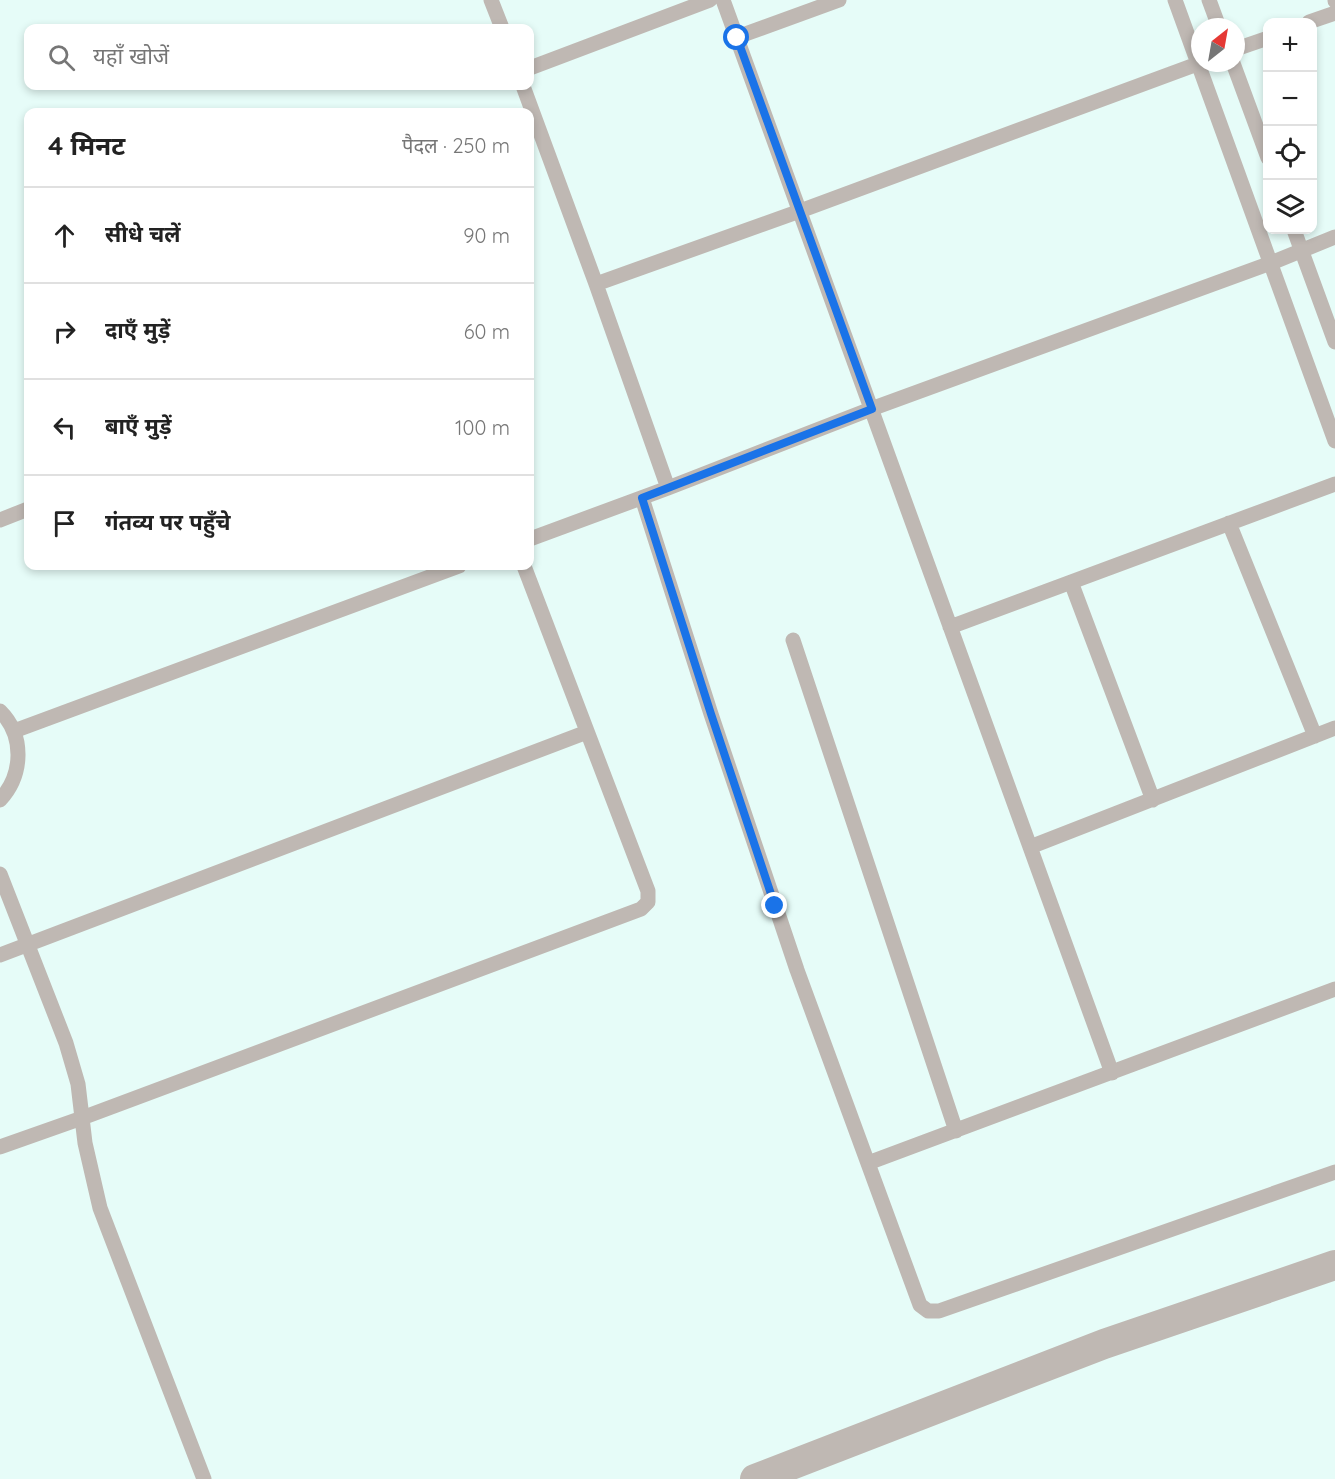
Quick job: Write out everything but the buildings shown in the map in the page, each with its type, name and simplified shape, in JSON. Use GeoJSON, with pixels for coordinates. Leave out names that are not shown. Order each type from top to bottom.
{"type":"FeatureCollection","features":[{"type":"Feature","properties":{"kind":"street"},"geometry":{"type":"LineString","coordinates":[[755,1479],[1104,1344],[1335,1264]]}},
{"type":"Feature","properties":{"kind":"lane"},"geometry":{"type":"LineString","coordinates":[[491,0],[500,24]]}},
{"type":"Feature","properties":{"kind":"lane"},"geometry":{"type":"LineString","coordinates":[[534,66],[710,0]]}},
{"type":"Feature","properties":{"kind":"lane"},"geometry":{"type":"LineString","coordinates":[[723,0],[1112,1072]]}},
{"type":"Feature","properties":{"kind":"lane"},"geometry":{"type":"LineString","coordinates":[[737,38],[838,0]]}},
{"type":"Feature","properties":{"kind":"lane"},"geometry":{"type":"LineString","coordinates":[[1175,0],[1191,42]]}},
{"type":"Feature","properties":{"kind":"lane"},"geometry":{"type":"LineString","coordinates":[[1209,0],[1216,18]]}},
{"type":"Feature","properties":{"kind":"lane"},"geometry":{"type":"LineString","coordinates":[[1317,19],[1335,13]]}},
{"type":"Feature","properties":{"kind":"lane"},"geometry":{"type":"LineString","coordinates":[[1245,47],[1263,40]]}},
{"type":"Feature","properties":{"kind":"lane"},"geometry":{"type":"LineString","coordinates":[[596,284],[1191,66]]}},
{"type":"Feature","properties":{"kind":"lane"},"geometry":{"type":"LineString","coordinates":[[1202,72],[1335,441]]}},
{"type":"Feature","properties":{"kind":"lane"},"geometry":{"type":"LineString","coordinates":[[1236,72],[1263,144]]}},
{"type":"Feature","properties":{"kind":"lane"},"geometry":{"type":"LineString","coordinates":[[524,90],[531,108]]}},
{"type":"Feature","properties":{"kind":"lane"},"geometry":{"type":"LineString","coordinates":[[534,116],[668,488]]}},
{"type":"Feature","properties":{"kind":"lane"},"geometry":{"type":"LineString","coordinates":[[1295,234],[1335,342]]}},
{"type":"Feature","properties":{"kind":"lane"},"geometry":{"type":"LineString","coordinates":[[534,538],[872,409],[1271,263],[1335,237]]}},
{"type":"Feature","properties":{"kind":"lane"},"geometry":{"type":"LineString","coordinates":[[950,627],[1335,484]]}},
{"type":"Feature","properties":{"kind":"lane"},"geometry":{"type":"LineString","coordinates":[[642,498],[711,714],[797,970],[920,1305],[928,1311],[939,1311],[1335,1172]]}},
{"type":"Feature","properties":{"kind":"lane"},"geometry":{"type":"LineString","coordinates":[[0,520],[24,511]]}},
{"type":"Feature","properties":{"kind":"lane"},"geometry":{"type":"LineString","coordinates":[[1229,524],[1316,736]]}},
{"type":"Feature","properties":{"kind":"lane"},"geometry":{"type":"LineString","coordinates":[[14,731],[448,570]]}},
{"type":"Feature","properties":{"kind":"lane"},"geometry":{"type":"LineString","coordinates":[[0,1147],[642,909],[648,902],[648,891],[526,570]]}},
{"type":"Feature","properties":{"kind":"lane"},"geometry":{"type":"LineString","coordinates":[[1071,582],[1153,800]]}},
{"type":"Feature","properties":{"kind":"lane"},"geometry":{"type":"LineString","coordinates":[[793,640],[956,1131]]}},
{"type":"Feature","properties":{"kind":"lane"},"geometry":{"type":"LineString","coordinates":[[0,711],[14,731],[19,751],[17,772],[9,791],[0,800]]}},
{"type":"Feature","properties":{"kind":"lane"},"geometry":{"type":"LineString","coordinates":[[1030,847],[1335,728]]}},
{"type":"Feature","properties":{"kind":"lane"},"geometry":{"type":"LineString","coordinates":[[0,955],[588,732]]}},
{"type":"Feature","properties":{"kind":"lane"},"geometry":{"type":"LineString","coordinates":[[0,874],[66,1043],[78,1084],[86,1143],[100,1208],[204,1479]]}},
{"type":"Feature","properties":{"kind":"lane"},"geometry":{"type":"LineString","coordinates":[[868,1163],[1335,989]]}},
{"type":"Feature","properties":{"kind":"route"},"geometry":{"type":"LineString","coordinates":[[737,38],[872,409],[642,498],[775,906]]}}]}
